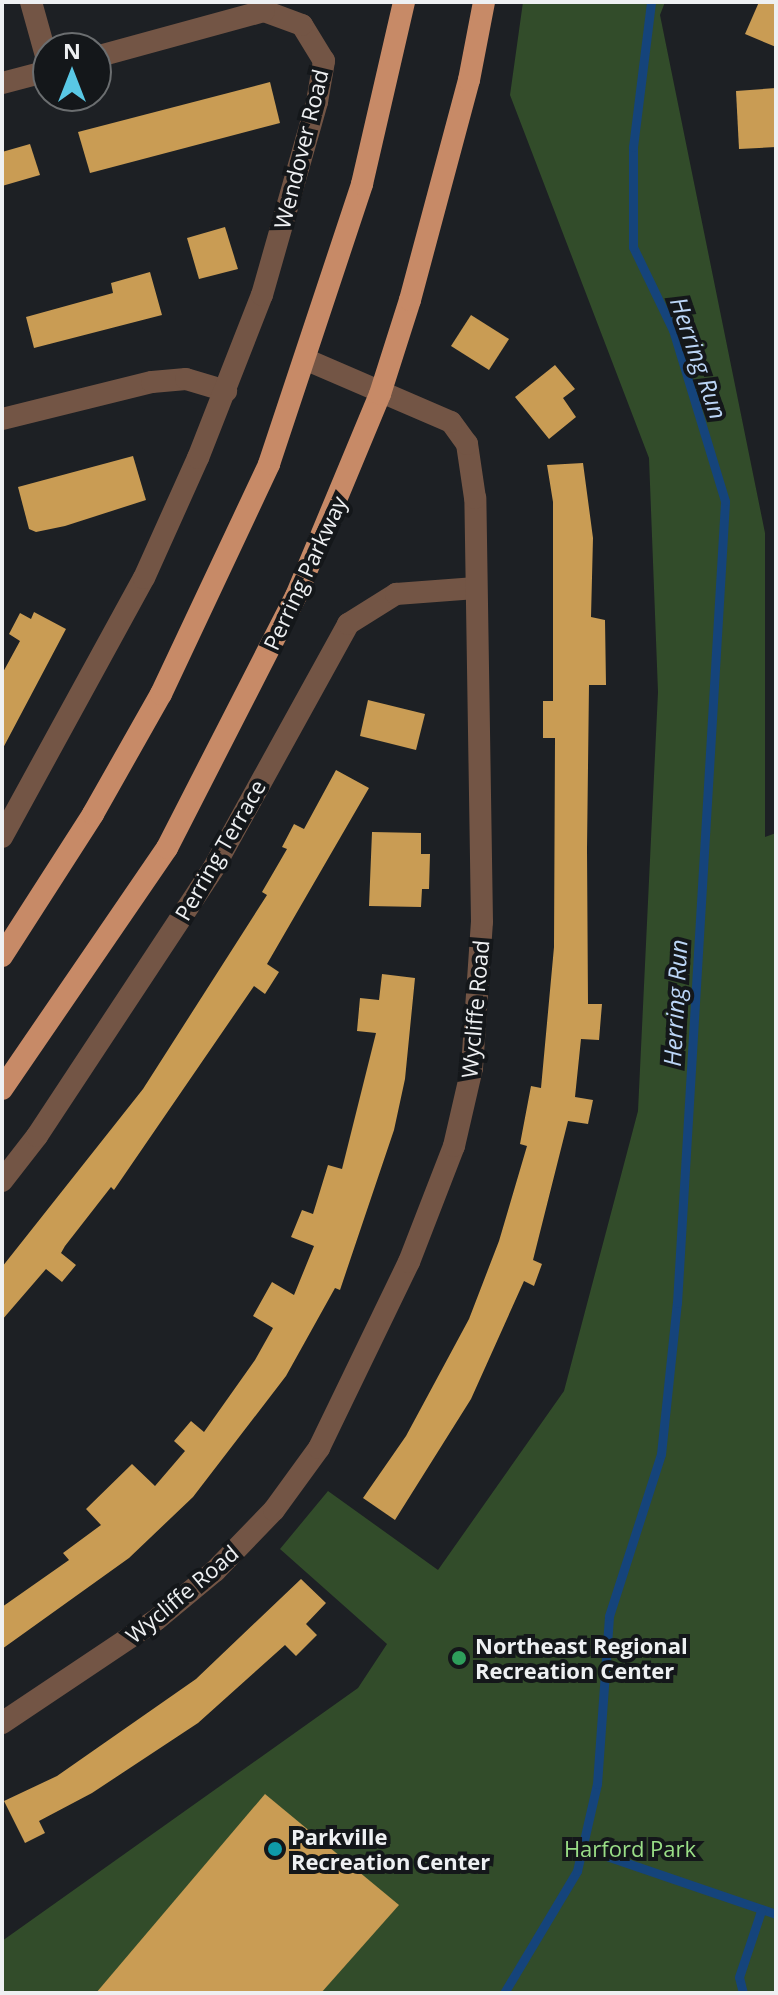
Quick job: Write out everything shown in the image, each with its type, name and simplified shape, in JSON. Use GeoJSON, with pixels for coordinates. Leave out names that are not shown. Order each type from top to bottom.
{"type":"FeatureCollection","features":[{"type":"Feature","properties":{"kind":"main road"},"geometry":{"type":"LineString","coordinates":[[2,956],[93,814],[161,694],[269,464],[307,360],[362,184],[404,2]]}},
{"type":"Feature","properties":{"kind":"main road","name":"Perring Parkway"},"geometry":{"type":"LineString","coordinates":[[2,1089],[167,848],[296,596],[380,394],[435,212],[484,2]]}},
{"type":"Feature","properties":{"kind":"street"},"geometry":{"type":"LineString","coordinates":[[31,2],[39,32]]}},
{"type":"Feature","properties":{"kind":"street","name":"Wendover Road"},"geometry":{"type":"LineString","coordinates":[[112,53],[264,11],[302,25],[321,50],[313,118],[262,295],[226,391]]}},
{"type":"Feature","properties":{"kind":"street"},"geometry":{"type":"LineString","coordinates":[[2,83],[32,75]]}},
{"type":"Feature","properties":{"kind":"street","name":"Wycliffe Road"},"geometry":{"type":"LineString","coordinates":[[2,1723],[156,1620],[215,1571],[274,1510],[319,1448],[409,1262],[454,1146],[472,1068],[482,922],[475,498],[467,444],[451,422],[307,360]]}},
{"type":"Feature","properties":{"kind":"street"},"geometry":{"type":"LineString","coordinates":[[2,419],[152,382],[186,379],[226,391],[144,578],[2,837]]}},
{"type":"Feature","properties":{"kind":"street","name":"Perring Terrace"},"geometry":{"type":"LineString","coordinates":[[2,1181],[37,1136],[213,869],[348,624],[396,594],[476,588]]}},
{"type":"Feature","properties":{"kind":"green space","name":"Harford Park"},"geometry":{"type":"Polygon","coordinates":[[[523,2],[665,2],[660,15],[765,533],[765,837],[776,833],[776,1993],[2,1993],[2,1941],[358,1688],[387,1644],[280,1549],[328,1491],[438,1570],[564,1391],[638,1111],[658,692],[649,458],[510,95],[523,2]]]}},
{"type":"Feature","properties":{"kind":"building"},"geometry":{"type":"Polygon","coordinates":[[[759,2],[776,2],[776,47],[745,34],[759,2]]]}},
{"type":"Feature","properties":{"kind":"building"},"geometry":{"type":"Polygon","coordinates":[[[270,82],[280,123],[90,173],[78,132],[270,82]]]}},
{"type":"Feature","properties":{"kind":"building"},"geometry":{"type":"Polygon","coordinates":[[[776,88],[776,147],[739,149],[736,91],[776,88]]]}},
{"type":"Feature","properties":{"kind":"building"},"geometry":{"type":"Polygon","coordinates":[[[30,144],[40,175],[2,186],[2,152],[30,144]]]}},
{"type":"Feature","properties":{"kind":"building"},"geometry":{"type":"Polygon","coordinates":[[[225,227],[238,269],[199,279],[187,238],[225,227]]]}},
{"type":"Feature","properties":{"kind":"building"},"geometry":{"type":"Polygon","coordinates":[[[150,272],[162,315],[34,348],[26,317],[113,293],[111,283],[150,272]]]}},
{"type":"Feature","properties":{"kind":"building"},"geometry":{"type":"Polygon","coordinates":[[[471,315],[509,339],[489,370],[451,346],[471,315]]]}},
{"type":"Feature","properties":{"kind":"building"},"geometry":{"type":"Polygon","coordinates":[[[555,365],[575,389],[563,398],[576,417],[549,439],[515,397],[555,365]]]}},
{"type":"Feature","properties":{"kind":"building"},"geometry":{"type":"Polygon","coordinates":[[[133,456],[146,500],[65,526],[36,532],[29,529],[18,487],[133,456]]]}},
{"type":"Feature","properties":{"kind":"building"},"geometry":{"type":"Polygon","coordinates":[[[583,463],[593,538],[591,617],[605,620],[606,685],[589,685],[587,849],[588,1004],[602,1004],[599,1040],[581,1039],[575,1097],[593,1100],[588,1124],[568,1121],[533,1260],[542,1264],[534,1286],[524,1281],[471,1399],[395,1520],[363,1498],[406,1436],[469,1319],[499,1241],[527,1146],[520,1144],[531,1086],[541,1088],[554,947],[555,738],[543,738],[543,701],[553,701],[553,502],[547,465],[583,463]]]}},
{"type":"Feature","properties":{"kind":"building"},"geometry":{"type":"Polygon","coordinates":[[[34,612],[66,629],[2,750],[2,674],[20,641],[9,634],[20,613],[31,619],[34,612]]]}},
{"type":"Feature","properties":{"kind":"building"},"geometry":{"type":"Polygon","coordinates":[[[368,700],[425,714],[416,750],[360,736],[368,700]]]}},
{"type":"Feature","properties":{"kind":"building"},"geometry":{"type":"Polygon","coordinates":[[[336,770],[369,788],[267,964],[279,972],[265,994],[254,986],[114,1190],[111,1187],[65,1246],[61,1253],[76,1265],[62,1282],[46,1269],[2,1320],[2,1267],[143,1089],[267,895],[262,892],[287,849],[282,847],[294,824],[304,829],[336,770]]]}},
{"type":"Feature","properties":{"kind":"building"},"geometry":{"type":"Polygon","coordinates":[[[372,832],[421,833],[421,854],[430,854],[429,889],[422,889],[421,907],[369,906],[372,832]]]}},
{"type":"Feature","properties":{"kind":"building"},"geometry":{"type":"Polygon","coordinates":[[[382,974],[415,978],[405,1079],[394,1130],[340,1290],[335,1288],[286,1376],[193,1497],[129,1558],[2,1649],[2,1607],[69,1560],[63,1553],[101,1525],[86,1509],[132,1464],[155,1486],[185,1451],[174,1441],[191,1421],[204,1432],[255,1360],[273,1328],[253,1316],[272,1282],[294,1295],[314,1246],[291,1237],[302,1210],[313,1214],[328,1165],[342,1169],[376,1033],[357,1031],[360,998],[379,1000],[382,974]]]}},
{"type":"Feature","properties":{"kind":"building"},"geometry":{"type":"Polygon","coordinates":[[[301,1579],[326,1603],[306,1624],[317,1635],[296,1656],[285,1645],[198,1723],[92,1793],[39,1821],[45,1833],[25,1843],[4,1801],[57,1776],[196,1679],[301,1579]]]}},
{"type":"Feature","properties":{"kind":"building","name":"Parkville Recreation Center"},"geometry":{"type":"Polygon","coordinates":[[[265,1794],[399,1905],[321,1993],[96,1993],[265,1794]]]}},
{"type":"Feature","properties":{"kind":"waterway","name":"Herring Run"},"geometry":{"type":"LineString","coordinates":[[504,1993],[577,1871],[597,1784],[609,1616],[661,1454],[677,1303],[725,501],[673,330],[633,247],[633,147],[651,2]]}},
{"type":"Feature","properties":{"kind":"waterway"},"geometry":{"type":"LineString","coordinates":[[583,1848],[776,1914]]}},
{"type":"Feature","properties":{"kind":"waterway"},"geometry":{"type":"LineString","coordinates":[[743,1993],[739,1977],[761,1911]]}},
{"type":"Feature","properties":{"kind":"place","name":"Northeast Regional Recreation Center"},"geometry":{"type":"Point","coordinates":[459,1658]}},
{"type":"Feature","properties":{"kind":"place","name":"Parkville Recreation Center"},"geometry":{"type":"Point","coordinates":[275,1849]}}]}
